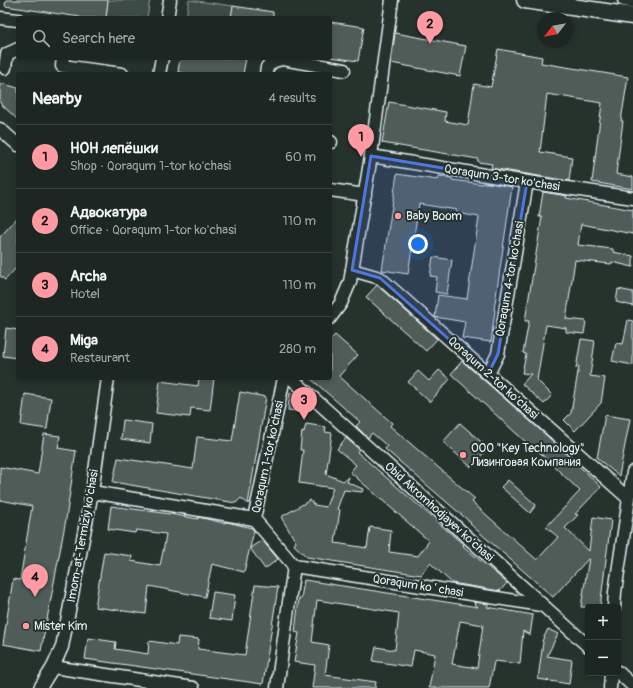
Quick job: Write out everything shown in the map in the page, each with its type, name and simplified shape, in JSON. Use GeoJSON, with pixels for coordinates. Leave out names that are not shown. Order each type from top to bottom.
{"type":"FeatureCollection","features":[{"type":"Feature","properties":{"kind":"main road"},"geometry":{"type":"LineString","coordinates":[[525,0],[633,16]]}},
{"type":"Feature","properties":{"kind":"street"},"geometry":{"type":"LineString","coordinates":[[167,16],[170,0]]}},
{"type":"Feature","properties":{"kind":"street"},"geometry":{"type":"LineString","coordinates":[[332,315],[346,293],[352,270],[371,156],[392,0]]}},
{"type":"Feature","properties":{"kind":"street"},"geometry":{"type":"LineString","coordinates":[[624,0],[633,2]]}},
{"type":"Feature","properties":{"kind":"street"},"geometry":{"type":"LineString","coordinates":[[0,18],[16,20]]}},
{"type":"Feature","properties":{"kind":"street"},"geometry":{"type":"LineString","coordinates":[[5,68],[7,54],[16,50]]}},
{"type":"Feature","properties":{"kind":"street"},"geometry":{"type":"LineString","coordinates":[[63,60],[62,66],[107,72]]}},
{"type":"Feature","properties":{"kind":"street"},"geometry":{"type":"LineString","coordinates":[[159,72],[162,60]]}},
{"type":"Feature","properties":{"kind":"street"},"geometry":{"type":"LineString","coordinates":[[266,72],[267,66],[278,60]]}},
{"type":"Feature","properties":{"kind":"street"},"geometry":{"type":"LineString","coordinates":[[289,60],[344,70]]}},
{"type":"Feature","properties":{"kind":"street"},"geometry":{"type":"LineString","coordinates":[[0,130],[16,143]]}},
{"type":"Feature","properties":{"kind":"street","name":"Qoraqum 3-tor ko'chasi"},"geometry":{"type":"LineString","coordinates":[[371,156],[633,198]]}},
{"type":"Feature","properties":{"kind":"street","name":"Qoraqum 4-tor ko'chasi"},"geometry":{"type":"LineString","coordinates":[[488,374],[498,354],[527,182]]}},
{"type":"Feature","properties":{"kind":"street"},"geometry":{"type":"LineString","coordinates":[[332,190],[365,195]]}},
{"type":"Feature","properties":{"kind":"street","name":"Qoraqum 2-tor ko'chasi"},"geometry":{"type":"LineString","coordinates":[[352,270],[380,278],[628,498]]}},
{"type":"Feature","properties":{"kind":"street","name":"Imom-at-Termiziy ko'chasi"},"geometry":{"type":"LineString","coordinates":[[40,688],[53,667],[62,647],[92,492],[108,380]]}},
{"type":"Feature","properties":{"kind":"street","name":"Qoraqum 1-tor ko'chasi"},"geometry":{"type":"LineString","coordinates":[[284,380],[254,520],[294,566]]}},
{"type":"Feature","properties":{"kind":"street","name":"Obid Akromhodjayev ko'chasi"},"geometry":{"type":"LineString","coordinates":[[293,380],[585,643]]}},
{"type":"Feature","properties":{"kind":"street"},"geometry":{"type":"LineString","coordinates":[[614,604],[614,592],[633,472]]}},
{"type":"Feature","properties":{"kind":"street"},"geometry":{"type":"LineString","coordinates":[[92,492],[254,520]]}},
{"type":"Feature","properties":{"kind":"street"},"geometry":{"type":"LineString","coordinates":[[276,688],[294,566]]}},
{"type":"Feature","properties":{"kind":"street","name":"Qoraqum koʻchasi"},"geometry":{"type":"LineString","coordinates":[[294,566],[541,605]]}},
{"type":"Feature","properties":{"kind":"street"},"geometry":{"type":"LineString","coordinates":[[53,667],[193,688]]}},
{"type":"Feature","properties":{"kind":"street"},"geometry":{"type":"LineString","coordinates":[[621,675],[633,686]]}},
{"type":"Feature","properties":{"kind":"street"},"geometry":{"type":"LineString","coordinates":[[610,688],[611,676]]}},
{"type":"Feature","properties":{"kind":"highlighted area"},"geometry":{"type":"Polygon","coordinates":[[[371,156],[527,182],[498,354],[488,374],[380,278],[352,270],[371,156]]]}},
{"type":"Feature","properties":{"kind":"shaded area"},"geometry":{"type":"Polygon","coordinates":[[[108,0],[150,0],[147,16],[106,16],[108,0]]]}},
{"type":"Feature","properties":{"kind":"shaded area"},"geometry":{"type":"Polygon","coordinates":[[[189,0],[233,6],[231,16],[186,16],[189,0]]]}},
{"type":"Feature","properties":{"kind":"building"},"geometry":{"type":"Polygon","coordinates":[[[6,0],[108,0],[106,16],[73,16],[5,6],[6,0]]]}},
{"type":"Feature","properties":{"kind":"building"},"geometry":{"type":"Polygon","coordinates":[[[233,6],[273,12],[273,16],[231,16],[233,6]]]}},
{"type":"Feature","properties":{"kind":"building"},"geometry":{"type":"Polygon","coordinates":[[[332,22],[364,27],[358,61],[332,57],[332,22]]]}},
{"type":"Feature","properties":{"kind":"building"},"geometry":{"type":"Polygon","coordinates":[[[395,33],[466,46],[460,76],[391,63],[395,33]]]}},
{"type":"Feature","properties":{"kind":"building"},"geometry":{"type":"Polygon","coordinates":[[[498,49],[542,57],[541,63],[628,77],[621,121],[623,121],[616,174],[633,177],[633,189],[592,182],[602,103],[547,94],[540,152],[572,157],[569,181],[491,168],[492,164],[478,162],[478,159],[382,143],[389,102],[446,112],[445,121],[468,125],[474,84],[491,87],[498,49]]]}},
{"type":"Feature","properties":{"kind":"building"},"geometry":{"type":"Polygon","coordinates":[[[180,60],[246,60],[243,72],[178,72],[180,60]]]}},
{"type":"Feature","properties":{"kind":"building"},"geometry":{"type":"Polygon","coordinates":[[[0,83],[16,87],[16,118],[0,103],[0,83]]]}},
{"type":"Feature","properties":{"kind":"building"},"geometry":{"type":"Polygon","coordinates":[[[397,174],[438,180],[439,176],[452,178],[452,180],[482,184],[490,183],[512,187],[494,310],[491,342],[462,338],[465,322],[435,317],[438,295],[467,299],[479,217],[457,213],[457,210],[419,204],[408,274],[382,270],[397,174]]]}},
{"type":"Feature","properties":{"kind":"building"},"geometry":{"type":"Polygon","coordinates":[[[543,192],[567,196],[566,198],[633,210],[633,234],[581,224],[578,245],[613,249],[613,252],[633,256],[633,267],[612,262],[611,264],[575,260],[566,319],[586,321],[584,334],[566,332],[566,328],[546,325],[537,380],[552,395],[544,404],[522,384],[531,374],[522,373],[526,354],[523,353],[529,321],[525,321],[542,217],[539,217],[543,192]]]}},
{"type":"Feature","properties":{"kind":"building"},"geometry":{"type":"Polygon","coordinates":[[[16,219],[16,268],[5,280],[0,276],[0,237],[16,219]]]}},
{"type":"Feature","properties":{"kind":"building"},"geometry":{"type":"Polygon","coordinates":[[[433,257],[452,260],[447,294],[435,292],[437,277],[430,276],[433,257]]]}},
{"type":"Feature","properties":{"kind":"building"},"geometry":{"type":"Polygon","coordinates":[[[377,285],[437,339],[426,351],[366,297],[377,285]]]}},
{"type":"Feature","properties":{"kind":"building"},"geometry":{"type":"Polygon","coordinates":[[[618,289],[633,292],[633,306],[616,302],[618,289]]]}},
{"type":"Feature","properties":{"kind":"building"},"geometry":{"type":"Polygon","coordinates":[[[628,320],[633,321],[633,365],[612,361],[616,343],[623,344],[628,320]]]}},
{"type":"Feature","properties":{"kind":"building"},"geometry":{"type":"Polygon","coordinates":[[[6,328],[16,330],[16,358],[3,356],[6,328]]]}},
{"type":"Feature","properties":{"kind":"building"},"geometry":{"type":"Polygon","coordinates":[[[335,335],[358,355],[339,376],[392,423],[390,426],[475,499],[472,502],[537,560],[558,537],[546,527],[580,491],[537,450],[536,451],[528,444],[451,374],[462,361],[555,443],[601,487],[575,514],[578,515],[565,528],[589,551],[593,517],[611,520],[600,604],[585,604],[585,607],[581,607],[589,558],[553,597],[470,524],[471,523],[385,449],[387,446],[372,433],[368,438],[356,426],[360,422],[312,380],[332,380],[332,338],[335,335]]]}},
{"type":"Feature","properties":{"kind":"building"},"geometry":{"type":"Polygon","coordinates":[[[581,339],[595,341],[590,376],[605,378],[601,403],[575,431],[564,420],[571,413],[579,366],[576,369],[581,339]]]}},
{"type":"Feature","properties":{"kind":"building"},"geometry":{"type":"Polygon","coordinates":[[[439,370],[450,379],[430,402],[408,382],[418,371],[429,381],[439,370]]]}},
{"type":"Feature","properties":{"kind":"building"},"geometry":{"type":"Polygon","coordinates":[[[199,380],[214,380],[210,410],[191,408],[190,417],[156,413],[160,381],[198,386],[199,380]]]}},
{"type":"Feature","properties":{"kind":"building"},"geometry":{"type":"Polygon","coordinates":[[[240,392],[266,397],[248,504],[241,498],[236,503],[113,482],[118,458],[193,469],[197,437],[232,441],[240,392]]]}},
{"type":"Feature","properties":{"kind":"building"},"geometry":{"type":"Polygon","coordinates":[[[290,392],[304,400],[303,412],[288,410],[290,392]]]}},
{"type":"Feature","properties":{"kind":"building"},"geometry":{"type":"Polygon","coordinates":[[[25,394],[51,398],[47,429],[21,425],[25,394]]]}},
{"type":"Feature","properties":{"kind":"building"},"geometry":{"type":"Polygon","coordinates":[[[605,415],[630,419],[619,476],[597,458],[605,415]]]}},
{"type":"Feature","properties":{"kind":"building"},"geometry":{"type":"Polygon","coordinates":[[[123,420],[152,424],[150,443],[121,439],[123,420]]]}},
{"type":"Feature","properties":{"kind":"building"},"geometry":{"type":"Polygon","coordinates":[[[460,423],[488,448],[471,467],[443,442],[460,423]]]}},
{"type":"Feature","properties":{"kind":"building"},"geometry":{"type":"Polygon","coordinates":[[[306,424],[326,427],[325,432],[332,433],[326,474],[343,481],[349,477],[347,482],[363,489],[362,492],[344,490],[337,509],[340,510],[335,543],[367,548],[370,527],[391,530],[389,552],[418,556],[429,541],[350,472],[356,465],[337,449],[346,438],[359,449],[357,452],[507,583],[500,591],[452,583],[430,563],[421,575],[307,557],[294,545],[296,542],[281,517],[310,500],[314,505],[326,507],[333,488],[299,483],[303,450],[300,450],[302,431],[304,432],[306,424]]]}},
{"type":"Feature","properties":{"kind":"building"},"geometry":{"type":"Polygon","coordinates":[[[44,434],[60,436],[58,448],[76,451],[66,519],[41,651],[3,644],[13,579],[20,580],[32,506],[0,500],[0,467],[38,474],[44,434]]]}},
{"type":"Feature","properties":{"kind":"building"},"geometry":{"type":"Polygon","coordinates":[[[508,480],[536,505],[530,513],[501,487],[508,480]]]}},
{"type":"Feature","properties":{"kind":"building"},"geometry":{"type":"Polygon","coordinates":[[[111,506],[198,519],[198,517],[252,528],[254,531],[244,572],[212,564],[205,597],[149,586],[146,614],[95,607],[104,552],[132,556],[131,561],[160,566],[166,534],[136,530],[135,533],[108,529],[111,506]]]}},
{"type":"Feature","properties":{"kind":"building"},"geometry":{"type":"Polygon","coordinates":[[[262,540],[278,559],[265,569],[250,548],[262,540]]]}},
{"type":"Feature","properties":{"kind":"building"},"geometry":{"type":"Polygon","coordinates":[[[304,580],[478,607],[473,602],[489,604],[487,607],[533,615],[530,635],[523,631],[520,664],[495,661],[489,688],[429,688],[435,654],[414,650],[411,667],[373,661],[376,647],[395,650],[399,613],[317,600],[312,642],[329,645],[325,675],[376,682],[375,688],[312,688],[315,665],[294,662],[299,633],[295,632],[299,598],[301,599],[304,580]],[[460,621],[452,664],[477,668],[483,625],[460,621]]]}},
{"type":"Feature","properties":{"kind":"building"},"geometry":{"type":"Polygon","coordinates":[[[255,585],[278,587],[263,684],[85,659],[88,638],[116,642],[115,649],[148,654],[149,641],[177,645],[178,637],[199,639],[198,649],[245,655],[255,585]]]}},
{"type":"Feature","properties":{"kind":"building"},"geometry":{"type":"Polygon","coordinates":[[[213,592],[235,595],[232,621],[209,618],[213,592]]]}},
{"type":"Feature","properties":{"kind":"building"},"geometry":{"type":"Polygon","coordinates":[[[548,629],[558,634],[547,656],[572,660],[569,684],[538,679],[542,641],[548,629]]]}},
{"type":"Feature","properties":{"kind":"place","name":"Адвокатура"},"geometry":{"type":"Point","coordinates":[430,44]}},
{"type":"Feature","properties":{"kind":"place","name":"НОН лепёшки"},"geometry":{"type":"Point","coordinates":[361,157]}},
{"type":"Feature","properties":{"kind":"place","name":"Baby Boom"},"geometry":{"type":"Point","coordinates":[398,216]}},
{"type":"Feature","properties":{"kind":"place","name":"Archa"},"geometry":{"type":"Point","coordinates":[304,420]}},
{"type":"Feature","properties":{"kind":"place","name":"OOO \"Key Technology\" Лизинговая Компания"},"geometry":{"type":"Point","coordinates":[463,455]}},
{"type":"Feature","properties":{"kind":"place","name":"Miga"},"geometry":{"type":"Point","coordinates":[35,597]}},
{"type":"Feature","properties":{"kind":"place","name":"Mister Kim"},"geometry":{"type":"Point","coordinates":[26,626]}}]}
